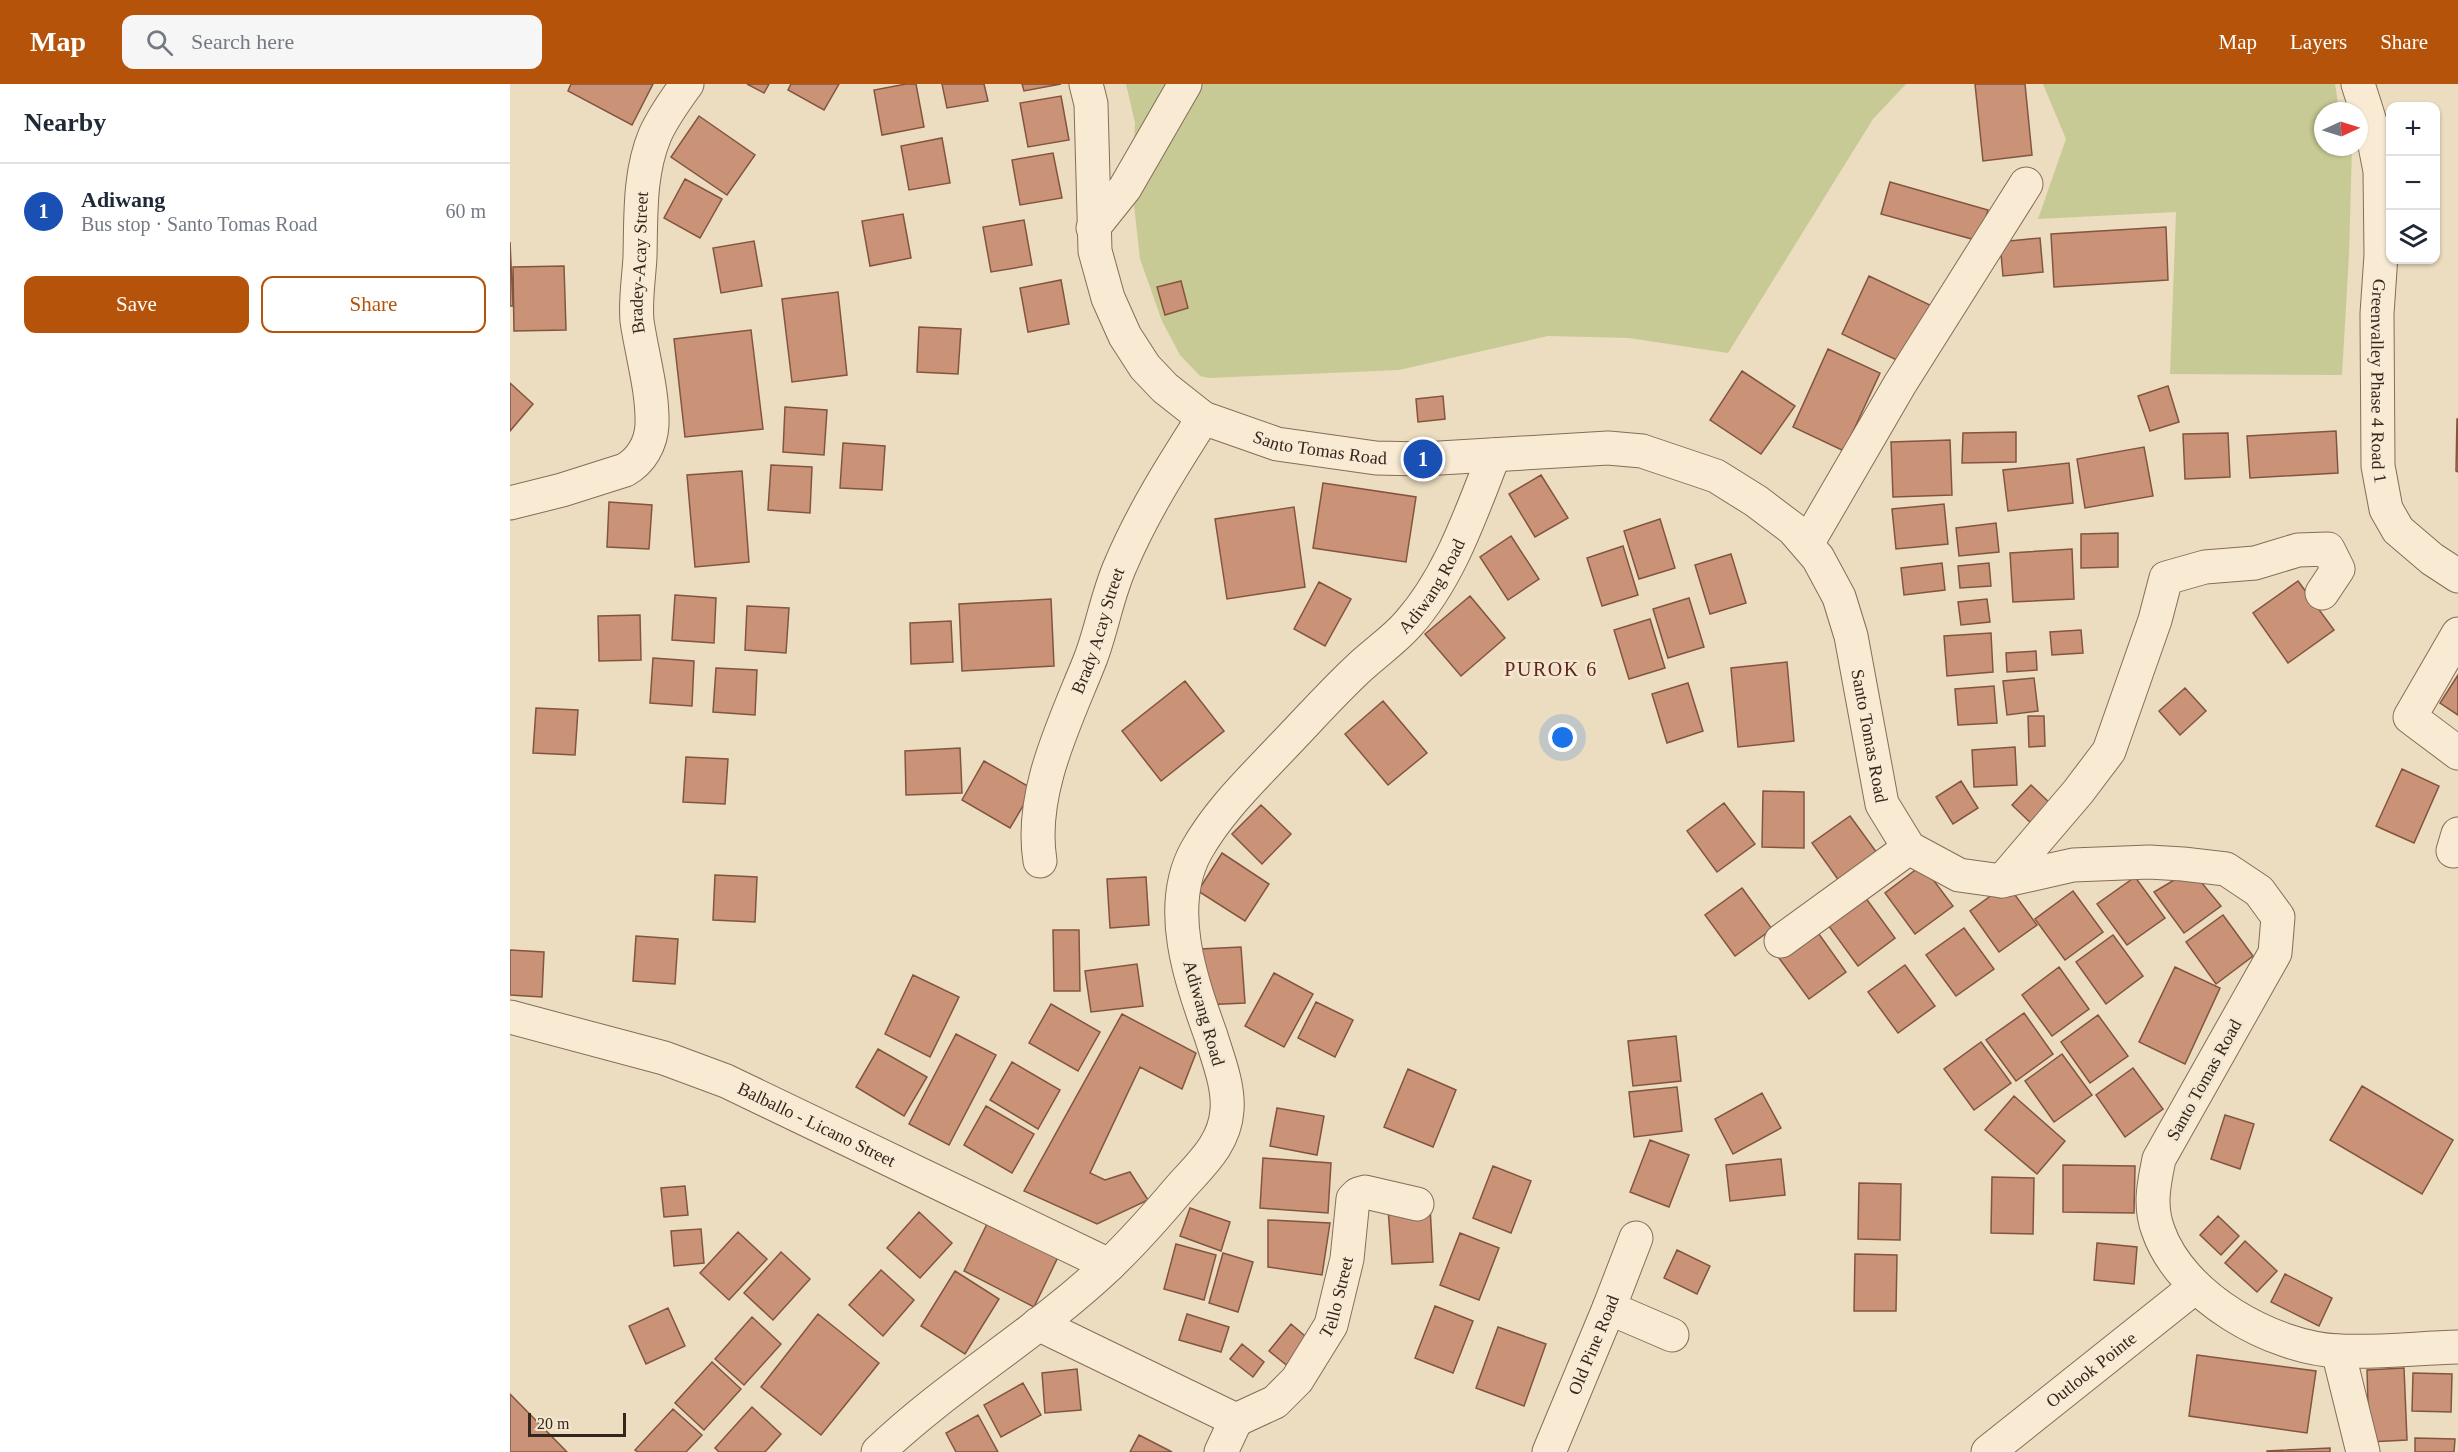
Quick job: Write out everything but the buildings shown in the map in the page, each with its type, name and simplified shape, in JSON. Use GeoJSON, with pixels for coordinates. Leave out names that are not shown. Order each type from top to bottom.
{"type":"FeatureCollection","features":[{"type":"Feature","properties":{"kind":"street","name":"Bradey-Acay Street"},"geometry":{"type":"LineString","coordinates":[[512,507],[626,470],[643,455],[650,439],[652,425],[650,403],[637,317],[642,190],[647,160],[656,133],[687,84]]}},
{"type":"Feature","properties":{"kind":"street","name":"Santo Tomas Road"},"geometry":{"type":"LineString","coordinates":[[1086,84],[1091,104],[1095,251],[1108,298],[1125,336],[1145,367],[1165,388],[1203,418],[1277,444],[1376,458],[1423,459],[1608,448],[1642,451],[1716,476],[1793,529],[1818,558],[1839,597],[1851,636],[1882,804],[1909,848],[1959,875],[2002,881],[2073,865],[2149,862],[2226,869],[2259,891],[2278,917],[2275,953],[2159,1159],[2152,1195],[2157,1230],[2173,1261],[2195,1287],[2235,1316],[2283,1340],[2338,1351],[2458,1347]]}},
{"type":"Feature","properties":{"kind":"street"},"geometry":{"type":"LineString","coordinates":[[1093,228],[1130,180],[1185,84]]}},
{"type":"Feature","properties":{"kind":"street","name":"Greenvalley Phase 4 Road 1"},"geometry":{"type":"LineString","coordinates":[[2358,84],[2371,125],[2380,171],[2381,255],[2377,314],[2378,466],[2386,509],[2398,530],[2432,559],[2458,576]]}},
{"type":"Feature","properties":{"kind":"street"},"geometry":{"type":"LineString","coordinates":[[1807,544],[1900,384],[2026,184]]}},
{"type":"Feature","properties":{"kind":"street","name":"Brady Acay Street"},"geometry":{"type":"LineString","coordinates":[[1040,861],[1036,839],[1039,800],[1062,730],[1093,650],[1119,567],[1150,502],[1203,418]]}},
{"type":"Feature","properties":{"kind":"street","name":"Adiwang Road"},"geometry":{"type":"LineString","coordinates":[[878,1452],[932,1405],[1038,1324],[1109,1265],[1151,1221],[1215,1147],[1225,1127],[1228,1106],[1218,1058],[1194,988],[1187,958],[1182,912],[1186,879],[1194,855],[1208,832],[1237,794],[1358,669],[1408,624],[1444,573],[1467,524],[1494,455]]}},
{"type":"Feature","properties":{"kind":"street"},"geometry":{"type":"LineString","coordinates":[[2002,881],[2078,792],[2109,751],[2131,682],[2155,621],[2166,578],[2205,567],[2255,563],[2298,550],[2328,549],[2338,569],[2322,593]]}},
{"type":"Feature","properties":{"kind":"street"},"geometry":{"type":"LineString","coordinates":[[2458,634],[2410,717],[2458,753]]}},
{"type":"Feature","properties":{"kind":"street"},"geometry":{"type":"LineString","coordinates":[[1781,941],[1909,848]]}},
{"type":"Feature","properties":{"kind":"street","name":"Balballo - Licano Street"},"geometry":{"type":"LineString","coordinates":[[510,1017],[664,1058],[726,1081],[1109,1265]]}},
{"type":"Feature","properties":{"kind":"street","name":"Tello Street"},"geometry":{"type":"LineString","coordinates":[[1236,1420],[1275,1402],[1298,1380],[1331,1325],[1347,1259],[1353,1199],[1365,1192],[1417,1204]]}},
{"type":"Feature","properties":{"kind":"street","name":"Old Pine Road"},"geometry":{"type":"LineString","coordinates":[[1549,1452],[1636,1238]]}},
{"type":"Feature","properties":{"kind":"street","name":"Outlook Pointe"},"geometry":{"type":"LineString","coordinates":[[1988,1452],[2195,1287]]}},
{"type":"Feature","properties":{"kind":"street"},"geometry":{"type":"LineString","coordinates":[[1609,1308],[1672,1335]]}},
{"type":"Feature","properties":{"kind":"street"},"geometry":{"type":"LineString","coordinates":[[1038,1324],[1236,1420],[1221,1452]]}},
{"type":"Feature","properties":{"kind":"street"},"geometry":{"type":"LineString","coordinates":[[2338,1351],[2363,1452]]}},
{"type":"Feature","properties":{"kind":"green space"},"geometry":{"type":"Polygon","coordinates":[[[1126,84],[1906,84],[1873,119],[1728,353],[1629,338],[1548,336],[1399,370],[1209,378],[1200,376],[1180,355],[1162,321],[1140,259],[1132,187],[1135,123],[1126,84]]]}},
{"type":"Feature","properties":{"kind":"green space"},"geometry":{"type":"Polygon","coordinates":[[[2043,84],[2335,84],[2338,102],[2314,102],[2314,156],[2352,156],[2342,375],[2170,374],[2176,212],[2038,219],[2066,139],[2043,84]]]}},
{"type":"Feature","properties":{"kind":"place","name":"Adiwang"},"geometry":{"type":"Point","coordinates":[1423,459]}},
{"type":"Feature","properties":{"kind":"district","name":"PUROK 6"},"geometry":{"type":"Point","coordinates":[1551,669]}}]}
